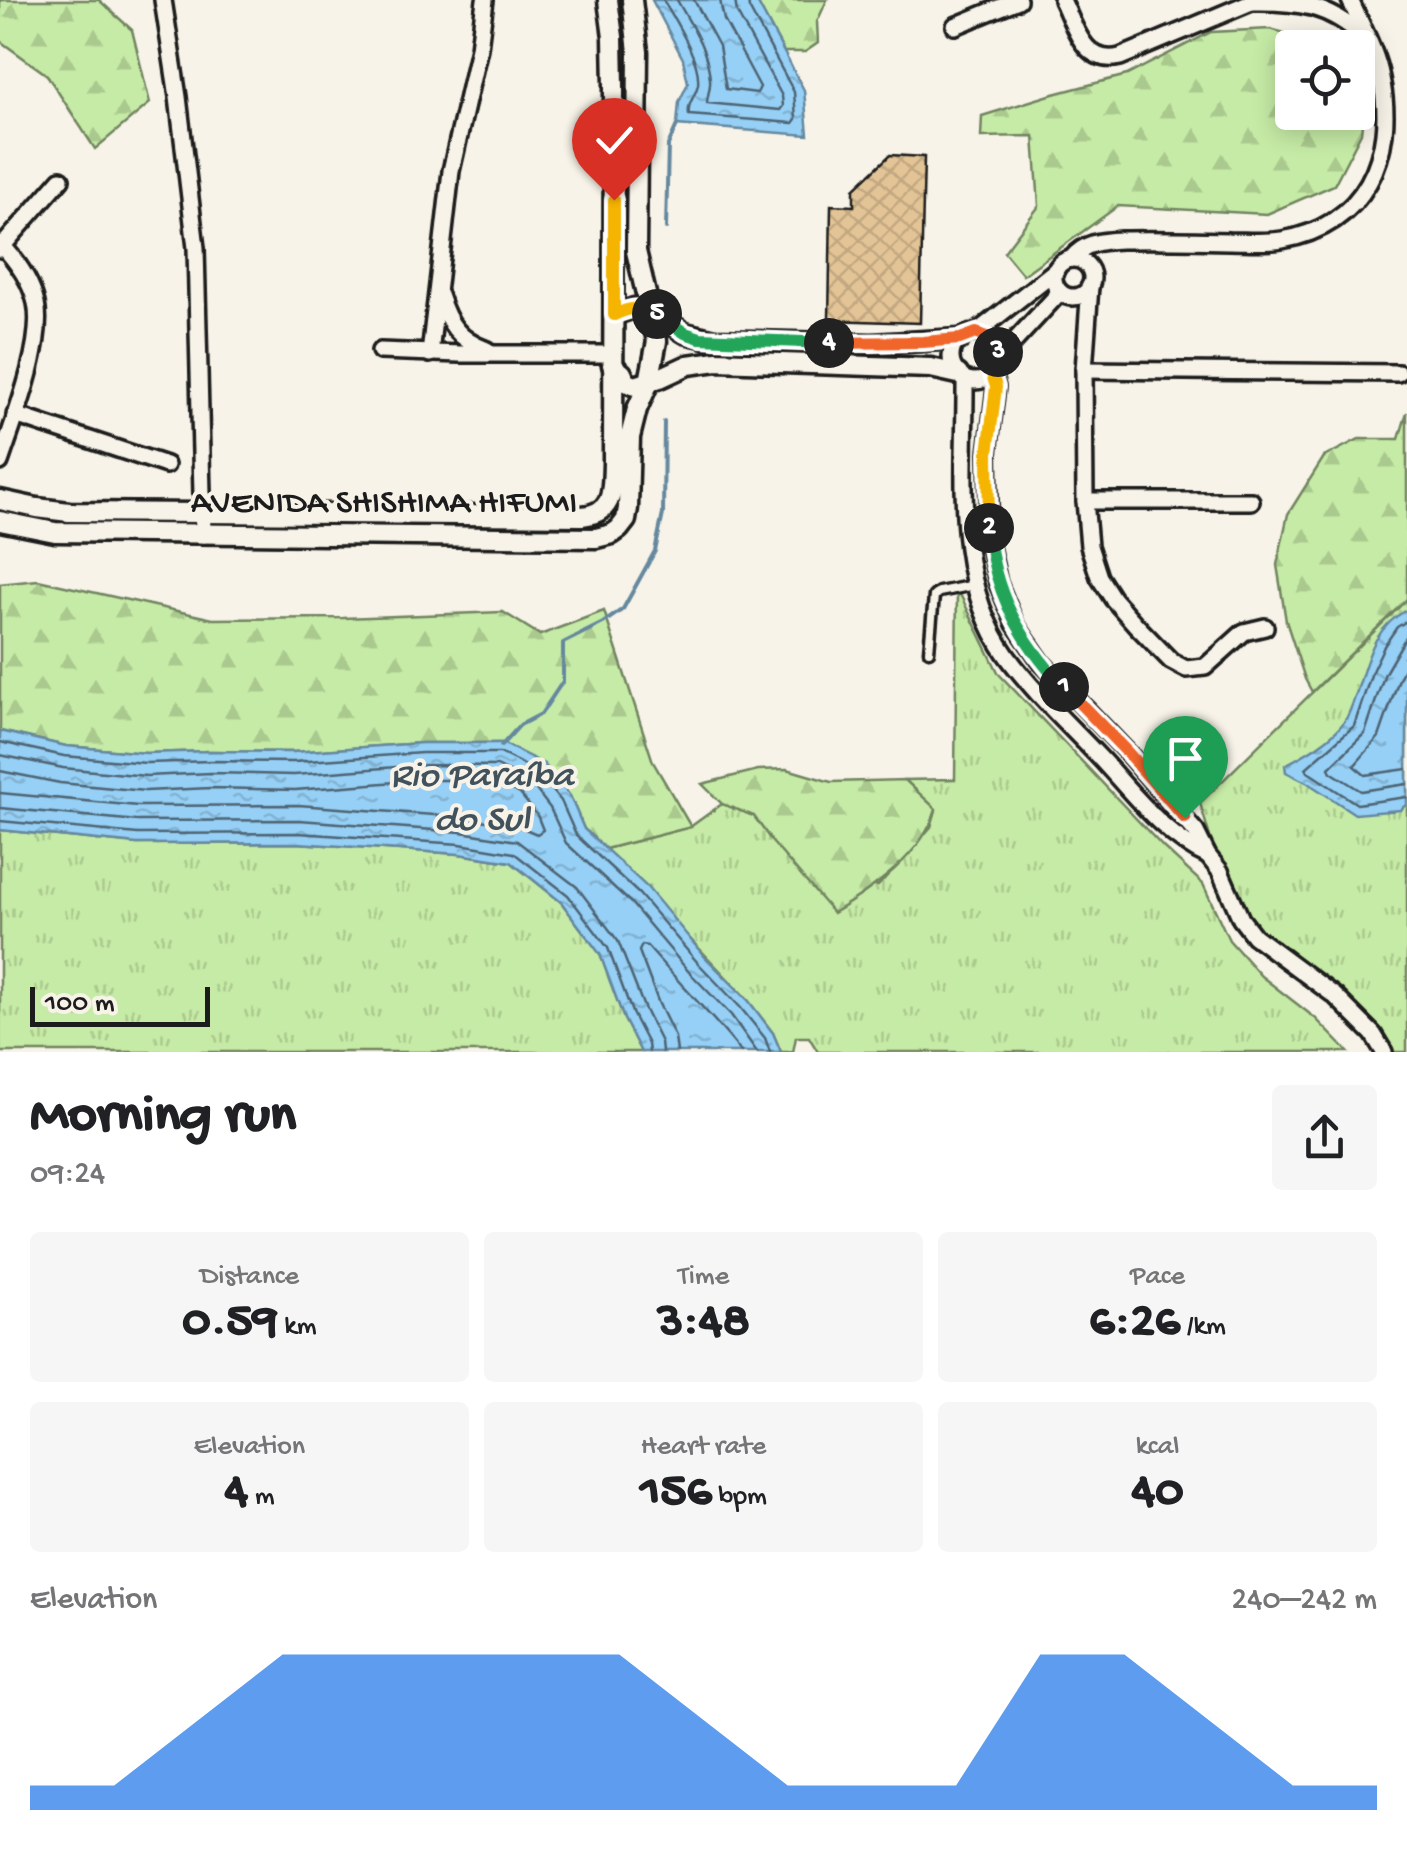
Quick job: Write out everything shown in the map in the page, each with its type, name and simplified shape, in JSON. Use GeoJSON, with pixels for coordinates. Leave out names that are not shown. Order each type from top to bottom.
{"type":"FeatureCollection","features":[{"type":"Feature","properties":{"kind":"street"},"geometry":{"type":"LineString","coordinates":[[430,354],[451,171],[479,48],[485,0]]}},
{"type":"Feature","properties":{"kind":"street"},"geometry":{"type":"LineString","coordinates":[[608,0],[614,86],[613,359],[631,385],[648,386],[688,365],[718,361],[930,368],[980,381],[992,374],[999,358],[1063,294],[1082,295],[1090,286]]}},
{"type":"Feature","properties":{"kind":"street","name":"AVENIDA SHISHIMA HIFUMI"},"geometry":{"type":"LineString","coordinates":[[0,521],[55,532],[203,535],[551,538],[608,536],[619,530],[628,514],[633,420],[648,386],[658,341],[636,251],[638,52],[632,0]]}},
{"type":"Feature","properties":{"kind":"street"},"geometry":{"type":"LineString","coordinates":[[955,26],[1018,0]]}},
{"type":"Feature","properties":{"kind":"street"},"geometry":{"type":"LineString","coordinates":[[1062,0],[1088,49],[1106,60],[1254,1],[1299,2],[1323,10],[1353,30]]}},
{"type":"Feature","properties":{"kind":"street"},"geometry":{"type":"LineString","coordinates":[[1205,0],[1212,17]]}},
{"type":"Feature","properties":{"kind":"street"},"geometry":{"type":"LineString","coordinates":[[1350,0],[1364,30]]}},
{"type":"Feature","properties":{"kind":"street"},"geometry":{"type":"LineString","coordinates":[[164,1],[196,248],[203,535]]}},
{"type":"Feature","properties":{"kind":"street"},"geometry":{"type":"LineString","coordinates":[[1208,856],[1186,844],[1162,823],[1032,686],[1005,652],[988,620],[975,586],[966,525],[961,376],[951,356],[956,344],[1090,244],[1108,240],[1280,240],[1328,224],[1370,181],[1381,155],[1385,102],[1375,59]]}},
{"type":"Feature","properties":{"kind":"street"},"geometry":{"type":"LineString","coordinates":[[0,462],[35,340],[37,314],[24,276],[1,246],[61,178]]}},
{"type":"Feature","properties":{"kind":"street"},"geometry":{"type":"LineString","coordinates":[[1088,266],[1108,240]]}},
{"type":"Feature","properties":{"kind":"street"},"geometry":{"type":"LineString","coordinates":[[1071,259],[1088,266],[1091,274],[1084,370],[1085,501],[1089,546],[1099,576],[1122,609],[1176,665],[1191,670],[1204,667],[1244,632],[1265,627]]}},
{"type":"Feature","properties":{"kind":"street"},"geometry":{"type":"LineString","coordinates":[[1056,270],[1054,282],[1085,334]]}},
{"type":"Feature","properties":{"kind":"street"},"geometry":{"type":"LineString","coordinates":[[437,291],[446,316],[459,334],[466,341],[496,353]]}},
{"type":"Feature","properties":{"kind":"street"},"geometry":{"type":"LineString","coordinates":[[614,315],[650,305],[685,333],[715,340],[886,344],[968,336],[990,338],[999,358]]}},
{"type":"Feature","properties":{"kind":"street"},"geometry":{"type":"LineString","coordinates":[[380,351],[613,359]]}},
{"type":"Feature","properties":{"kind":"street","name":"AVENIDA SHISHIMA HIFUMI"},"geometry":{"type":"LineString","coordinates":[[0,500],[70,512],[594,515],[607,505],[612,485],[613,359]]}},
{"type":"Feature","properties":{"kind":"street"},"geometry":{"type":"LineString","coordinates":[[1084,370],[1398,373]]}},
{"type":"Feature","properties":{"kind":"street"},"geometry":{"type":"LineString","coordinates":[[992,374],[996,387],[990,429],[988,505],[992,559],[1016,624],[1050,672],[1185,818],[1220,871],[1240,919],[1254,936],[1335,996],[1373,1034],[1384,1052]]}},
{"type":"Feature","properties":{"kind":"street"},"geometry":{"type":"LineString","coordinates":[[15,415],[166,465]]}},
{"type":"Feature","properties":{"kind":"street"},"geometry":{"type":"LineString","coordinates":[[1085,501],[1251,500]]}},
{"type":"Feature","properties":{"kind":"street"},"geometry":{"type":"LineString","coordinates":[[1032,686],[1050,672]]}},
{"type":"Feature","properties":{"kind":"lane"},"geometry":{"type":"LineString","coordinates":[[929,651],[934,596],[975,586]]}},
{"type":"Feature","properties":{"kind":"green space"},"geometry":{"type":"Polygon","coordinates":[[[0,0],[99,0],[132,30],[150,103],[95,149],[47,75],[0,41],[0,0]]]}},
{"type":"Feature","properties":{"kind":"green space"},"geometry":{"type":"Polygon","coordinates":[[[756,0],[827,0],[817,22],[818,43],[805,52],[784,52],[756,0]]]}},
{"type":"Feature","properties":{"kind":"green space"},"geometry":{"type":"Polygon","coordinates":[[[1275,30],[1275,130],[1361,130],[1334,185],[1267,214],[1118,206],[1023,275],[1004,252],[1039,206],[1034,136],[981,137],[982,116],[1127,75],[1211,32],[1275,30]]]}},
{"type":"Feature","properties":{"kind":"green space"},"geometry":{"type":"Polygon","coordinates":[[[1407,412],[1407,599],[1312,692],[1286,621],[1277,565],[1288,514],[1324,457],[1359,439],[1399,439],[1407,412]]]}},
{"type":"Feature","properties":{"kind":"green space"},"geometry":{"type":"Polygon","coordinates":[[[38,580],[213,619],[503,612],[540,635],[604,611],[653,762],[691,827],[605,849],[584,829],[570,796],[502,743],[422,743],[293,752],[146,753],[66,746],[0,731],[0,584],[38,580]]]}},
{"type":"Feature","properties":{"kind":"green space"},"geometry":{"type":"Polygon","coordinates":[[[957,588],[999,674],[1203,884],[1229,940],[1261,976],[1315,1018],[1348,1052],[818,1052],[809,1037],[796,1037],[793,1052],[781,1052],[773,1033],[748,1000],[605,849],[690,827],[722,804],[754,816],[773,843],[878,886],[931,827],[936,810],[905,780],[955,779],[957,588]]]}},
{"type":"Feature","properties":{"kind":"green space"},"geometry":{"type":"Polygon","coordinates":[[[1407,599],[1407,1052],[1382,1052],[1373,1034],[1241,919],[1220,871],[1200,803],[1407,599]]]}},
{"type":"Feature","properties":{"kind":"green space"},"geometry":{"type":"Polygon","coordinates":[[[787,769],[831,782],[905,780],[936,809],[930,825],[908,856],[879,882],[833,913],[754,816],[722,804],[702,784],[758,770],[787,769]]]}},
{"type":"Feature","properties":{"kind":"green space"},"geometry":{"type":"Polygon","coordinates":[[[0,830],[137,844],[297,843],[459,854],[511,862],[561,902],[600,954],[641,1052],[0,1052],[0,830]]]}},
{"type":"Feature","properties":{"kind":"water"},"geometry":{"type":"Polygon","coordinates":[[[652,0],[756,0],[804,90],[808,135],[677,125],[679,102],[688,83],[683,59],[652,0]]]}},
{"type":"Feature","properties":{"kind":"water"},"geometry":{"type":"Polygon","coordinates":[[[1407,610],[1407,804],[1400,810],[1355,814],[1286,772],[1285,765],[1336,732],[1347,717],[1374,643],[1393,619],[1407,610]]]}},
{"type":"Feature","properties":{"kind":"water","name":"Rio Paraíba do Sul"},"geometry":{"type":"Polygon","coordinates":[[[0,731],[66,746],[146,753],[293,752],[422,743],[502,743],[544,764],[570,796],[584,829],[647,887],[705,957],[748,1000],[773,1033],[781,1052],[641,1052],[600,954],[561,902],[511,862],[459,854],[297,843],[137,844],[0,830],[0,731]]]}},
{"type":"Feature","properties":{"kind":"building"},"geometry":{"type":"Polygon","coordinates":[[[890,155],[924,157],[920,323],[829,320],[831,205],[854,206],[854,189],[890,155]]]}},
{"type":"Feature","properties":{"kind":"waterway"},"geometry":{"type":"LineString","coordinates":[[666,228],[668,145],[677,125]]}},
{"type":"Feature","properties":{"kind":"waterway"},"geometry":{"type":"LineString","coordinates":[[501,746],[520,725],[541,714],[563,681],[563,643],[623,609],[655,551],[663,514],[664,422]]}},
{"type":"Feature","properties":{"kind":"route"},"geometry":{"type":"LineString","coordinates":[[614,200],[614,315],[642,308],[685,333],[715,340],[901,344],[960,339],[976,333],[990,338],[999,358],[992,374],[996,387],[988,453],[988,524],[992,559],[1006,603],[1042,664],[1185,818]]}}]}
